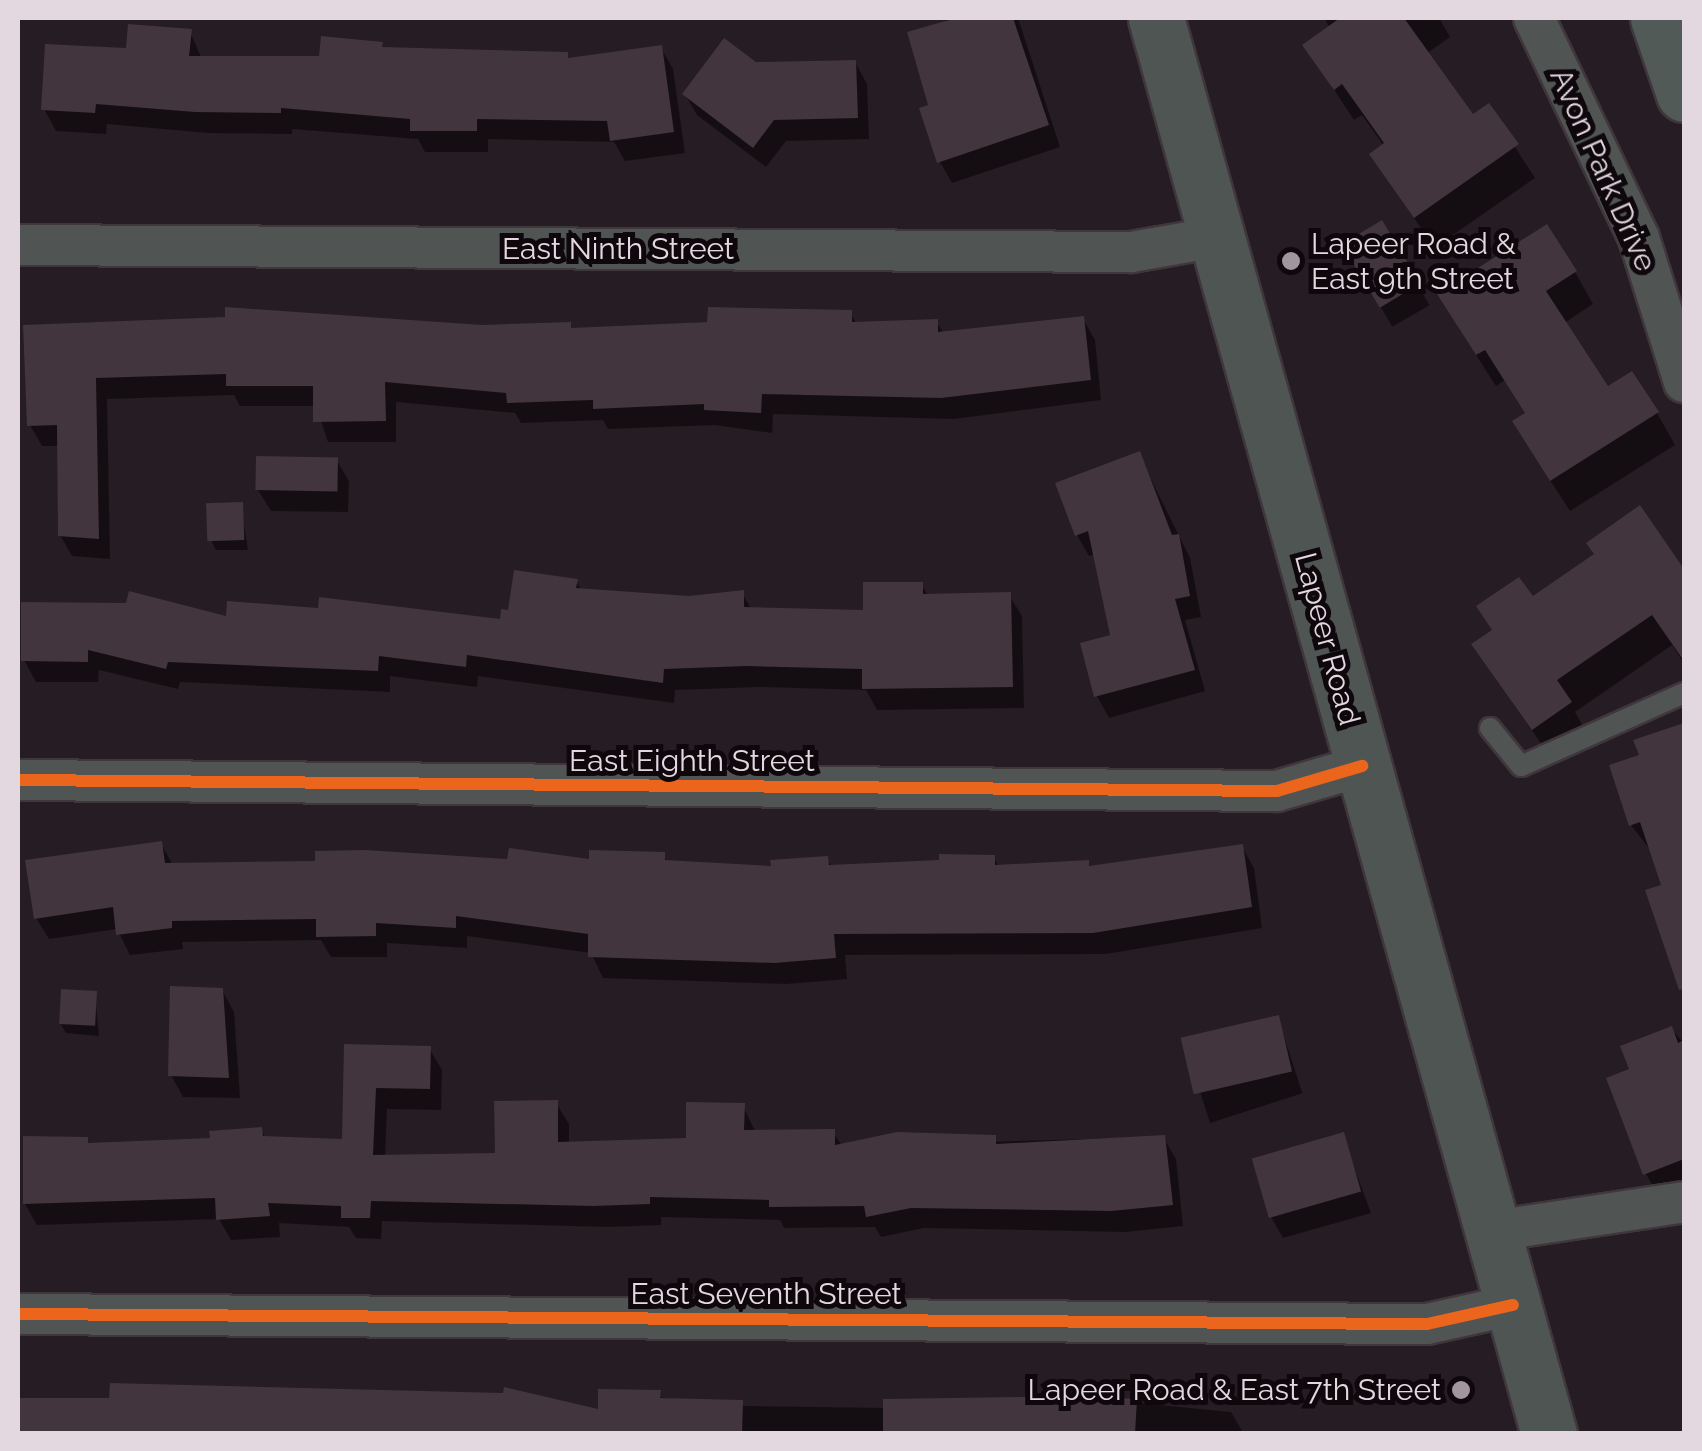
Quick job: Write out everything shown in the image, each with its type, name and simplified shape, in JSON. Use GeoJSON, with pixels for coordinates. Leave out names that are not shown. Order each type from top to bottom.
{"type":"FeatureCollection","features":[{"type":"Feature","properties":{"kind":"highway"},"geometry":{"type":"LineString","coordinates":[[1658,18],[1684,94]]}},
{"type":"Feature","properties":{"kind":"main road","name":"Lapeer Road"},"geometry":{"type":"LineString","coordinates":[[1156,18],[1549,1434]]}},
{"type":"Feature","properties":{"kind":"street","name":"Avon Park Drive"},"geometry":{"type":"LineString","coordinates":[[1534,18],[1640,238],[1684,382]]}},
{"type":"Feature","properties":{"kind":"street","name":"East Ninth Street"},"geometry":{"type":"LineString","coordinates":[[18,244],[1131,252],[1217,238]]}},
{"type":"Feature","properties":{"kind":"street","name":"East Eighth Street"},"geometry":{"type":"LineString","coordinates":[[18,780],[1276,790],[1362,766]]}},
{"type":"Feature","properties":{"kind":"street"},"geometry":{"type":"LineString","coordinates":[[1493,1231],[1684,1202]]}},
{"type":"Feature","properties":{"kind":"street","name":"East Seventh Street"},"geometry":{"type":"LineString","coordinates":[[18,1314],[1427,1324],[1512,1304]]}},
{"type":"Feature","properties":{"kind":"lane"},"geometry":{"type":"LineString","coordinates":[[1490,728],[1521,766],[1684,694]]}},
{"type":"Feature","properties":{"kind":"building"},"geometry":{"type":"Polygon","coordinates":[[[956,18],[1013,18],[1049,125],[937,163],[919,108],[928,105],[907,32],[956,18]]]}},
{"type":"Feature","properties":{"kind":"building"},"geometry":{"type":"Polygon","coordinates":[[[1340,18],[1404,18],[1473,114],[1489,103],[1519,144],[1414,218],[1369,154],[1384,143],[1342,84],[1334,90],[1302,45],[1340,18]]]}},
{"type":"Feature","properties":{"kind":"building"},"geometry":{"type":"Polygon","coordinates":[[[128,24],[192,29],[189,56],[319,56],[321,36],[383,42],[382,47],[568,52],[568,58],[662,45],[674,132],[610,141],[607,121],[477,119],[477,131],[410,131],[410,119],[281,108],[281,113],[195,112],[96,104],[95,113],[41,110],[45,44],[126,48],[128,24]]]}},
{"type":"Feature","properties":{"kind":"building"},"geometry":{"type":"Polygon","coordinates":[[[724,38],[756,62],[856,60],[858,118],[774,120],[753,148],[682,94],[724,38]]]}},
{"type":"Feature","properties":{"kind":"building"},"geometry":{"type":"Polygon","coordinates":[[[1382,220],[1420,283],[1380,308],[1342,244],[1382,220]]]}},
{"type":"Feature","properties":{"kind":"building"},"geometry":{"type":"Polygon","coordinates":[[[1547,224],[1577,271],[1546,291],[1608,386],[1632,371],[1659,412],[1550,481],[1512,421],[1525,413],[1485,350],[1476,355],[1437,294],[1547,224]]]}},
{"type":"Feature","properties":{"kind":"building"},"geometry":{"type":"Polygon","coordinates":[[[225,307],[482,325],[571,322],[571,328],[707,322],[708,307],[852,310],[852,322],[938,319],[938,332],[1084,316],[1091,380],[941,398],[762,394],[761,413],[704,410],[704,404],[593,409],[593,400],[507,403],[506,393],[385,382],[386,421],[313,422],[313,386],[226,386],[226,374],[96,378],[99,539],[58,536],[57,425],[27,426],[23,325],[225,317],[225,307]]]}},
{"type":"Feature","properties":{"kind":"building"},"geometry":{"type":"Polygon","coordinates":[[[1140,451],[1172,535],[1179,534],[1190,596],[1175,599],[1195,670],[1094,697],[1080,643],[1110,635],[1088,531],[1075,536],[1055,483],[1140,451]]]}},
{"type":"Feature","properties":{"kind":"building"},"geometry":{"type":"Polygon","coordinates":[[[256,456],[338,457],[337,491],[255,490],[256,456]]]}},
{"type":"Feature","properties":{"kind":"building"},"geometry":{"type":"Polygon","coordinates":[[[243,502],[244,540],[207,541],[206,503],[243,502]]]}},
{"type":"Feature","properties":{"kind":"building"},"geometry":{"type":"Polygon","coordinates":[[[1640,505],[1684,569],[1684,661],[1652,615],[1557,680],[1572,702],[1532,730],[1471,644],[1492,630],[1476,606],[1519,577],[1533,596],[1594,554],[1586,543],[1640,505]]]}},
{"type":"Feature","properties":{"kind":"building"},"geometry":{"type":"Polygon","coordinates":[[[514,570],[578,579],[576,588],[689,596],[744,590],[744,607],[863,610],[863,582],[923,582],[923,594],[1011,592],[1013,687],[862,689],[862,669],[746,666],[664,669],[663,683],[467,655],[466,667],[379,656],[378,671],[168,662],[166,669],[88,650],[88,662],[21,661],[21,602],[126,603],[129,591],[226,616],[227,601],[318,608],[319,597],[500,619],[501,609],[508,610],[514,570]]]}},
{"type":"Feature","properties":{"kind":"building"},"geometry":{"type":"Polygon","coordinates":[[[1684,723],[1684,989],[1679,990],[1645,890],[1661,885],[1640,822],[1629,826],[1609,765],[1639,755],[1633,740],[1684,723]]]}},
{"type":"Feature","properties":{"kind":"building"},"geometry":{"type":"Polygon","coordinates":[[[162,841],[165,863],[315,861],[315,851],[365,850],[507,859],[509,848],[589,859],[589,850],[665,852],[665,860],[771,866],[770,860],[828,856],[829,865],[939,860],[939,854],[995,855],[995,865],[1089,860],[1089,866],[1243,844],[1252,907],[1093,933],[834,934],[836,958],[774,963],[588,957],[588,934],[456,916],[456,928],[376,923],[376,936],[316,937],[316,919],[172,921],[172,928],[116,935],[113,907],[34,919],[25,860],[162,841]]]}},
{"type":"Feature","properties":{"kind":"building"},"geometry":{"type":"Polygon","coordinates":[[[170,986],[223,988],[229,1078],[168,1076],[170,986]]]}},
{"type":"Feature","properties":{"kind":"building"},"geometry":{"type":"Polygon","coordinates":[[[61,989],[97,991],[95,1026],[59,1024],[61,989]]]}},
{"type":"Feature","properties":{"kind":"building"},"geometry":{"type":"Polygon","coordinates":[[[1279,1015],[1292,1072],[1194,1094],[1181,1038],[1279,1015]]]}},
{"type":"Feature","properties":{"kind":"building"},"geometry":{"type":"Polygon","coordinates":[[[1672,1026],[1678,1043],[1684,1040],[1684,1159],[1643,1175],[1606,1078],[1629,1069],[1620,1046],[1672,1026]]]}},
{"type":"Feature","properties":{"kind":"building"},"geometry":{"type":"Polygon","coordinates":[[[344,1044],[431,1046],[430,1089],[376,1088],[373,1155],[495,1153],[494,1101],[558,1100],[558,1142],[686,1138],[686,1102],[745,1103],[744,1130],[835,1129],[835,1145],[897,1132],[996,1135],[996,1144],[1165,1135],[1173,1205],[1111,1211],[911,1208],[866,1217],[864,1206],[769,1207],[769,1200],[650,1197],[650,1204],[593,1206],[371,1201],[370,1218],[341,1218],[341,1206],[268,1203],[270,1216],[216,1220],[215,1198],[23,1204],[23,1136],[88,1137],[88,1143],[210,1138],[209,1131],[262,1127],[263,1136],[342,1139],[344,1044]]]}},
{"type":"Feature","properties":{"kind":"building"},"geometry":{"type":"Polygon","coordinates":[[[1344,1132],[1361,1192],[1269,1218],[1252,1158],[1344,1132]]]}},
{"type":"Feature","properties":{"kind":"building"},"geometry":{"type":"Polygon","coordinates":[[[110,1383],[503,1393],[504,1387],[598,1409],[598,1389],[661,1390],[660,1398],[743,1400],[742,1434],[18,1434],[18,1398],[109,1398],[110,1383]]]}},
{"type":"Feature","properties":{"kind":"building"},"geometry":{"type":"Polygon","coordinates":[[[883,1399],[1137,1399],[1135,1434],[883,1434],[883,1399]]]}},
{"type":"Feature","properties":{"kind":"cycle path"},"geometry":{"type":"LineString","coordinates":[[18,780],[1277,791],[1362,766]]}},
{"type":"Feature","properties":{"kind":"cycle path"},"geometry":{"type":"LineString","coordinates":[[18,1314],[1427,1324],[1513,1305]]}},
{"type":"Feature","properties":{"kind":"place","name":"Lapeer Road & East 9th Street"},"geometry":{"type":"Point","coordinates":[1291,261]}},
{"type":"Feature","properties":{"kind":"place","name":"Lapeer Road & East 7th Street"},"geometry":{"type":"Point","coordinates":[1461,1390]}}]}
